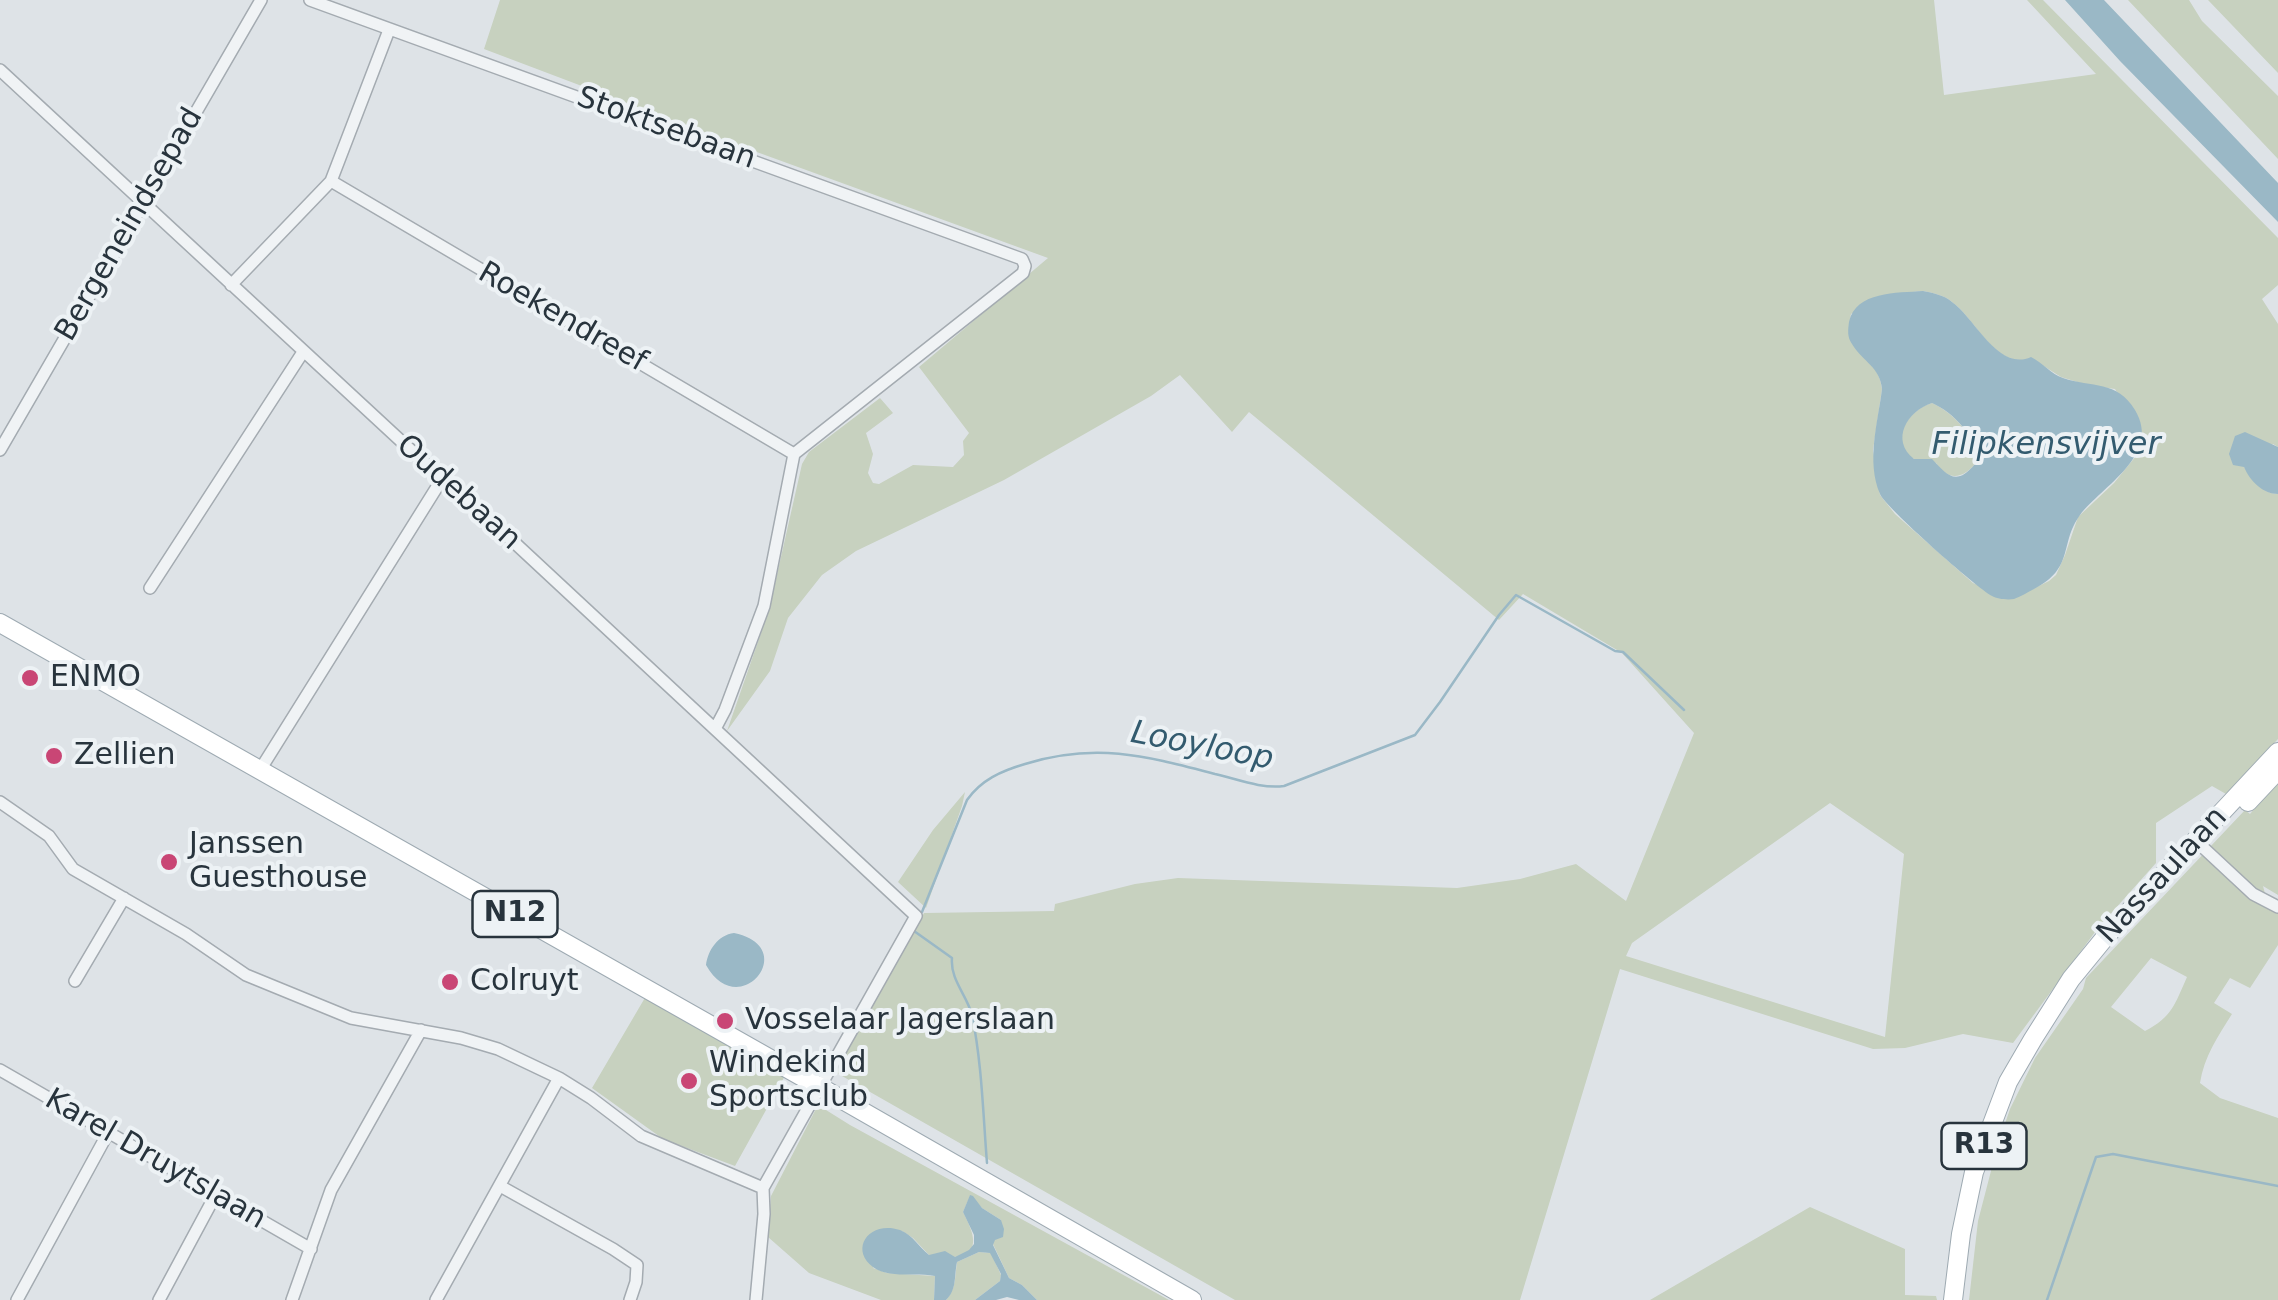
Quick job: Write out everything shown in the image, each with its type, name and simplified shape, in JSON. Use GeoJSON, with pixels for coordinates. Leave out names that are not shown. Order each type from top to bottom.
{"type":"FeatureCollection","features":[{"type":"Feature","properties":{"kind":"main road","name":"N12"},"geometry":{"type":"LineString","coordinates":[[0,624],[1192,1300]]}},
{"type":"Feature","properties":{"kind":"main road","name":"Nassaulaan"},"geometry":{"type":"LineString","coordinates":[[2199,844],[2278,752]]}},
{"type":"Feature","properties":{"kind":"main road","name":"Nassaulaan"},"geometry":{"type":"LineString","coordinates":[[1953,1300],[1974,1172],[2008,1082],[2032,1039],[2071,979],[2106,936],[2278,770]]}},
{"type":"Feature","properties":{"kind":"street","name":"Bergeneindsepad"},"geometry":{"type":"LineString","coordinates":[[0,450],[262,0]]}},
{"type":"Feature","properties":{"kind":"street","name":"Stoktsebaan"},"geometry":{"type":"LineString","coordinates":[[310,0],[1022,259],[1026,266],[1023,273],[794,454]]}},
{"type":"Feature","properties":{"kind":"street"},"geometry":{"type":"LineString","coordinates":[[231,285],[330,181],[390,30]]}},
{"type":"Feature","properties":{"kind":"street","name":"Oudebaan"},"geometry":{"type":"LineString","coordinates":[[0,70],[916,916],[820,1086]]}},
{"type":"Feature","properties":{"kind":"street","name":"Roekendreef"},"geometry":{"type":"LineString","coordinates":[[330,181],[794,454]]}},
{"type":"Feature","properties":{"kind":"street"},"geometry":{"type":"LineString","coordinates":[[150,588],[302,352]]}},
{"type":"Feature","properties":{"kind":"street"},"geometry":{"type":"LineString","coordinates":[[715,729],[764,606],[794,454]]}},
{"type":"Feature","properties":{"kind":"street"},"geometry":{"type":"LineString","coordinates":[[260,770],[442,479]]}},
{"type":"Feature","properties":{"kind":"street"},"geometry":{"type":"LineString","coordinates":[[0,802],[50,836],[74,869],[186,934],[246,975],[352,1018],[472,1040],[498,1049],[559,1078],[640,1136],[763,1188]]}},
{"type":"Feature","properties":{"kind":"street"},"geometry":{"type":"LineString","coordinates":[[2199,844],[2253,894],[2278,907]]}},
{"type":"Feature","properties":{"kind":"street"},"geometry":{"type":"LineString","coordinates":[[75,982],[124,898]]}},
{"type":"Feature","properties":{"kind":"street"},"geometry":{"type":"LineString","coordinates":[[292,1300],[332,1190],[421,1030]]}},
{"type":"Feature","properties":{"kind":"street","name":"Karel Druytslaan"},"geometry":{"type":"LineString","coordinates":[[0,1070],[311,1249]]}},
{"type":"Feature","properties":{"kind":"street"},"geometry":{"type":"LineString","coordinates":[[436,1300],[559,1078]]}},
{"type":"Feature","properties":{"kind":"street"},"geometry":{"type":"LineString","coordinates":[[756,1300],[763,1188],[820,1086]]}},
{"type":"Feature","properties":{"kind":"street"},"geometry":{"type":"LineString","coordinates":[[17,1300],[108,1133]]}},
{"type":"Feature","properties":{"kind":"street"},"geometry":{"type":"LineString","coordinates":[[500,1186],[637,1265],[630,1300]]}},
{"type":"Feature","properties":{"kind":"street"},"geometry":{"type":"LineString","coordinates":[[159,1300],[216,1194]]}},
{"type":"Feature","properties":{"kind":"green space"},"geometry":{"type":"Polygon","coordinates":[[[500,0],[1934,0],[1944,95],[2096,74],[2027,0],[2043,0],[2278,238],[2278,285],[2262,299],[2278,324],[2278,447],[2273,444],[2244,467],[2263,489],[2278,494],[2278,739],[2226,794],[2212,786],[2156,823],[2156,863],[2098,928],[2013,1043],[1963,1034],[1905,1048],[1873,1049],[1620,969],[1520,1300],[1235,1300],[835,1072],[924,913],[1054,911],[1055,904],[1135,884],[1178,878],[1457,888],[1520,879],[1576,864],[1626,901],[1694,733],[1622,653],[1523,594],[1499,620],[1249,412],[1232,432],[1180,375],[1151,396],[1004,480],[856,551],[822,575],[788,618],[770,671],[727,731],[769,610],[802,464],[809,452],[880,398],[893,413],[866,433],[873,454],[868,473],[873,483],[879,484],[913,465],[953,467],[964,455],[963,441],[969,433],[919,367],[1048,258],[484,49],[500,0]],[[1923,291],[1885,298],[1851,314],[1852,339],[1875,369],[1882,389],[1873,450],[1880,495],[1895,514],[1973,583],[2012,599],[2056,575],[2078,517],[2136,456],[2141,434],[2115,389],[2061,377],[2031,358],[2007,357],[1952,302],[1923,291]],[[1830,803],[1632,943],[1626,956],[1885,1037],[1904,854],[1830,803]]]}},
{"type":"Feature","properties":{"kind":"green space"},"geometry":{"type":"Polygon","coordinates":[[[2128,0],[2189,0],[2202,21],[2278,96],[2278,159],[2128,0]]]}},
{"type":"Feature","properties":{"kind":"green space"},"geometry":{"type":"Polygon","coordinates":[[[2208,0],[2278,0],[2278,73],[2208,0]]]}},
{"type":"Feature","properties":{"kind":"green space"},"geometry":{"type":"Polygon","coordinates":[[[1932,403],[1956,420],[1969,437],[1975,464],[1965,473],[1950,475],[1936,463],[1912,458],[1904,449],[1905,425],[1914,413],[1932,403]]]}},
{"type":"Feature","properties":{"kind":"green space"},"geometry":{"type":"Polygon","coordinates":[[[2278,781],[2278,895],[2263,886],[2268,905],[2278,912],[2278,945],[2250,988],[2230,978],[2214,1003],[2232,1014],[2208,1056],[2200,1083],[2220,1098],[2278,1118],[2278,1300],[1969,1300],[1978,1221],[1998,1144],[2035,1058],[2083,989],[2086,978],[2245,810],[2250,814],[2278,781]],[[2151,958],[2111,1007],[2145,1031],[2167,1015],[2187,977],[2151,958]]]}},
{"type":"Feature","properties":{"kind":"green space"},"geometry":{"type":"Polygon","coordinates":[[[965,792],[962,806],[926,908],[898,882],[965,792]]]}},
{"type":"Feature","properties":{"kind":"green space","name":"Windekind Sportsclub"},"geometry":{"type":"Polygon","coordinates":[[[646,996],[786,1074],[735,1166],[663,1139],[592,1088],[646,996]]]}},
{"type":"Feature","properties":{"kind":"green space"},"geometry":{"type":"Polygon","coordinates":[[[818,1105],[1169,1300],[1037,1300],[1009,1278],[993,1244],[1001,1220],[970,1196],[963,1212],[973,1239],[970,1251],[954,1257],[929,1255],[902,1231],[873,1268],[887,1273],[935,1276],[934,1300],[881,1300],[809,1273],[768,1237],[771,1196],[818,1105]]]}},
{"type":"Feature","properties":{"kind":"green space"},"geometry":{"type":"Polygon","coordinates":[[[1810,1207],[1905,1249],[1905,1295],[1936,1296],[1937,1300],[1650,1300],[1810,1207]]]}},
{"type":"Feature","properties":{"kind":"green space"},"geometry":{"type":"Polygon","coordinates":[[[979,1252],[991,1253],[1000,1281],[975,1300],[946,1300],[953,1287],[957,1262],[979,1252]]]}},
{"type":"Feature","properties":{"kind":"water"},"geometry":{"type":"Polygon","coordinates":[[[2065,0],[2104,0],[2278,183],[2278,222],[2120,61],[2065,0]]]}},
{"type":"Feature","properties":{"kind":"water","name":"Filipkensvijver"},"geometry":{"type":"Polygon","coordinates":[[[1923,291],[1949,300],[2008,357],[2031,357],[2063,378],[2112,389],[2128,400],[2141,426],[2141,441],[2135,455],[2080,515],[2056,573],[2014,599],[1997,598],[1951,564],[1886,502],[1876,481],[1873,455],[1881,381],[1850,341],[1849,322],[1853,312],[1869,299],[1923,291]],[[1932,403],[1915,412],[1905,427],[1903,443],[1914,459],[1932,459],[1947,474],[1957,477],[1975,464],[1973,445],[1963,428],[1932,403]]]}},
{"type":"Feature","properties":{"kind":"water"},"geometry":{"type":"Polygon","coordinates":[[[2245,432],[2278,447],[2278,494],[2262,489],[2244,467],[2233,465],[2229,454],[2235,436],[2245,432]]]}},
{"type":"Feature","properties":{"kind":"water"},"geometry":{"type":"Polygon","coordinates":[[[734,933],[754,941],[763,952],[764,965],[758,976],[734,987],[719,981],[706,965],[715,944],[734,933]]]}},
{"type":"Feature","properties":{"kind":"water"},"geometry":{"type":"Polygon","coordinates":[[[970,1195],[1001,1220],[1003,1237],[993,1245],[1009,1278],[1037,1300],[975,1300],[1000,1281],[1001,1274],[990,1253],[979,1252],[957,1262],[954,1287],[946,1300],[934,1300],[935,1276],[887,1273],[866,1260],[866,1238],[879,1229],[889,1228],[909,1235],[929,1255],[945,1251],[955,1257],[969,1250],[974,1235],[963,1212],[970,1195]]]}},
{"type":"Feature","properties":{"kind":"waterway","name":"Looyloop"},"geometry":{"type":"LineString","coordinates":[[922,912],[967,800],[992,777],[1051,757],[1098,753],[1143,757],[1258,785],[1284,786],[1415,735],[1516,595],[1623,652],[1684,710]]}},
{"type":"Feature","properties":{"kind":"waterway","name":"Looyloop"},"geometry":{"type":"LineString","coordinates":[[914,931],[952,958],[954,973],[970,1008],[980,1070],[987,1163]]}},
{"type":"Feature","properties":{"kind":"waterway"},"geometry":{"type":"LineString","coordinates":[[2047,1300],[2096,1157],[2113,1154],[2278,1186]]}},
{"type":"Feature","properties":{"kind":"place","name":"ENMO"},"geometry":{"type":"Point","coordinates":[30,678]}},
{"type":"Feature","properties":{"kind":"place","name":"Zellien"},"geometry":{"type":"Point","coordinates":[54,756]}},
{"type":"Feature","properties":{"kind":"place","name":"Janssen Guesthouse"},"geometry":{"type":"Point","coordinates":[169,862]}},
{"type":"Feature","properties":{"kind":"place","name":"Colruyt"},"geometry":{"type":"Point","coordinates":[450,982]}},
{"type":"Feature","properties":{"kind":"place","name":"Vosselaar Jagerslaan"},"geometry":{"type":"Point","coordinates":[725,1021]}},
{"type":"Feature","properties":{"kind":"place","name":"Windekind Sportsclub"},"geometry":{"type":"Point","coordinates":[689,1081]}}]}
